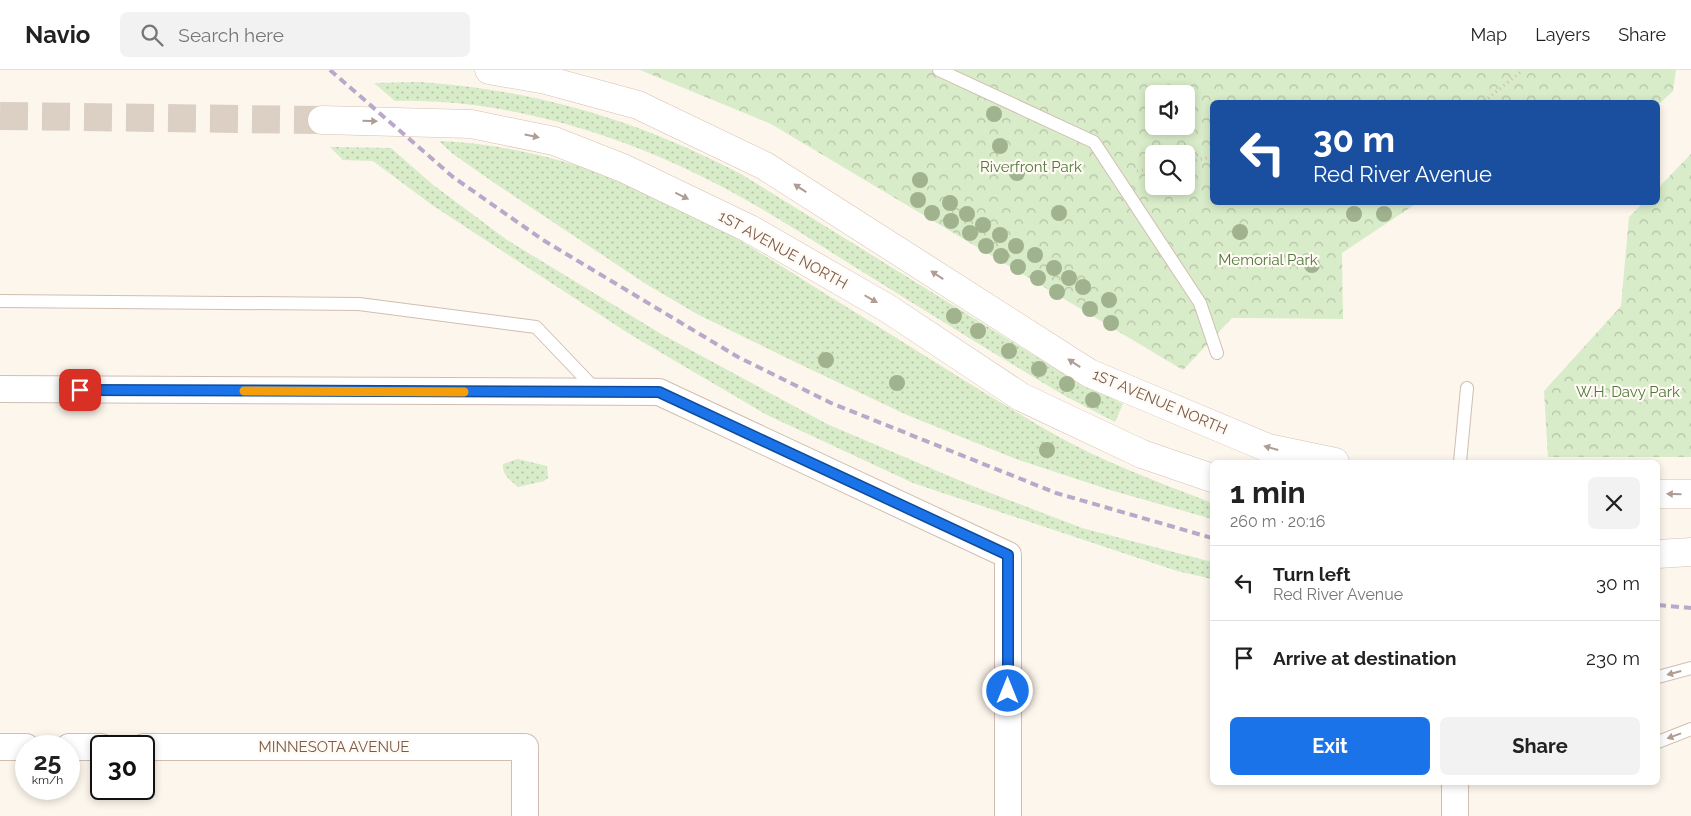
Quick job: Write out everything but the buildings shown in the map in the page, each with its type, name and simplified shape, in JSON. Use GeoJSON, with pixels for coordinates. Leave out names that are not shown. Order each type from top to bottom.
{"type":"FeatureCollection","features":[{"type":"Feature","properties":{"kind":"main road","name":"1ST AVENUE NORTH"},"geometry":{"type":"LineString","coordinates":[[489,70],[546,80],[638,105],[765,166],[1089,373],[1268,448],[1325,460]]}},
{"type":"Feature","properties":{"kind":"main road","name":"1ST AVENUE NORTH"},"geometry":{"type":"LineString","coordinates":[[322,120],[471,124],[554,141],[623,168],[750,229],[878,303],[1021,397],[1142,454],[1210,477]]}},
{"type":"Feature","properties":{"kind":"main road"},"geometry":{"type":"LineString","coordinates":[[1660,494],[1691,494]]}},
{"type":"Feature","properties":{"kind":"main road"},"geometry":{"type":"LineString","coordinates":[[1660,544],[1691,546]]}},
{"type":"Feature","properties":{"kind":"main road"},"geometry":{"type":"LineString","coordinates":[[1660,554],[1691,552]]}},
{"type":"Feature","properties":{"kind":"street"},"geometry":{"type":"LineString","coordinates":[[0,389],[659,392],[1008,555],[1008,816]]}},
{"type":"Feature","properties":{"kind":"street"},"geometry":{"type":"LineString","coordinates":[[0,747],[15,747]]}},
{"type":"Feature","properties":{"kind":"street","name":"MINNESOTA AVENUE"},"geometry":{"type":"LineString","coordinates":[[155,747],[524,747],[525,816]]}},
{"type":"Feature","properties":{"kind":"street"},"geometry":{"type":"LineString","coordinates":[[1455,785],[1455,816]]}},
{"type":"Feature","properties":{"kind":"lane"},"geometry":{"type":"LineString","coordinates":[[939,70],[1094,142],[1200,303],[1217,353]]}},
{"type":"Feature","properties":{"kind":"lane"},"geometry":{"type":"LineString","coordinates":[[0,301],[359,304],[536,327],[597,392]]}},
{"type":"Feature","properties":{"kind":"lane"},"geometry":{"type":"LineString","coordinates":[[1460,460],[1468,388]]}},
{"type":"Feature","properties":{"kind":"lane"},"geometry":{"type":"LineString","coordinates":[[1660,676],[1691,668]]}},
{"type":"Feature","properties":{"kind":"lane"},"geometry":{"type":"LineString","coordinates":[[1660,741],[1691,730]]}},
{"type":"Feature","properties":{"kind":"path"},"geometry":{"type":"LineString","coordinates":[[1486,100],[1523,70]]}},
{"type":"Feature","properties":{"kind":"path"},"geometry":{"type":"LineString","coordinates":[[1195,160],[1210,157]]}},
{"type":"Feature","properties":{"kind":"green space","name":"Riverfront Park"},"geometry":{"type":"Polygon","coordinates":[[[640,70],[1676,70],[1673,91],[1660,103],[1660,100],[1210,100],[1210,205],[1414,205],[1342,253],[1343,319],[1232,318],[1183,370],[771,124],[640,70]]]}},
{"type":"Feature","properties":{"kind":"green space"},"geometry":{"type":"Polygon","coordinates":[[[420,82],[505,92],[546,100],[586,111],[664,138],[741,174],[1056,369],[1123,404],[1115,422],[1038,380],[760,208],[692,172],[610,138],[568,125],[525,114],[481,106],[395,101],[374,83],[420,82]]]}},
{"type":"Feature","properties":{"kind":"green space"},"geometry":{"type":"Polygon","coordinates":[[[439,141],[491,146],[572,164],[624,181],[671,202],[736,238],[1069,443],[1109,462],[1210,502],[1210,518],[1110,490],[1016,459],[907,415],[793,361],[697,314],[646,284],[453,154],[439,141]]]}},
{"type":"Feature","properties":{"kind":"green space"},"geometry":{"type":"Polygon","coordinates":[[[330,147],[391,148],[432,184],[507,240],[663,335],[827,424],[975,487],[1082,528],[1210,561],[1210,579],[1177,571],[913,483],[767,415],[631,335],[432,205],[373,161],[343,160],[330,147]]]}},
{"type":"Feature","properties":{"kind":"green space","name":"W.H. Davy Park"},"geometry":{"type":"Polygon","coordinates":[[[1691,154],[1691,457],[1548,457],[1544,391],[1621,306],[1629,217],[1641,205],[1660,205],[1660,186],[1691,154]]]}},
{"type":"Feature","properties":{"kind":"green space"},"geometry":{"type":"Polygon","coordinates":[[[518,459],[547,466],[548,478],[544,481],[518,487],[505,474],[503,464],[518,459]]]}},
{"type":"Feature","properties":{"kind":"tunnel"},"geometry":{"type":"LineString","coordinates":[[0,116],[322,120]]}},
{"type":"Feature","properties":{"kind":"railway"},"geometry":{"type":"LineString","coordinates":[[330,70],[453,177],[543,240],[738,357],[831,403],[1056,493],[1210,537]]}},
{"type":"Feature","properties":{"kind":"railway"},"geometry":{"type":"LineString","coordinates":[[1660,605],[1691,608]]}},
{"type":"Feature","properties":{"kind":"slow traffic"},"geometry":{"type":"LineString","coordinates":[[244,391],[464,392]]}},
{"type":"Feature","properties":{"kind":"route"},"geometry":{"type":"LineString","coordinates":[[80,390],[659,392],[1008,555],[1008,691]]}},
{"type":"Feature","properties":{"kind":"park label","name":"Memorial Park"},"geometry":{"type":"Point","coordinates":[1268,260]}}]}
